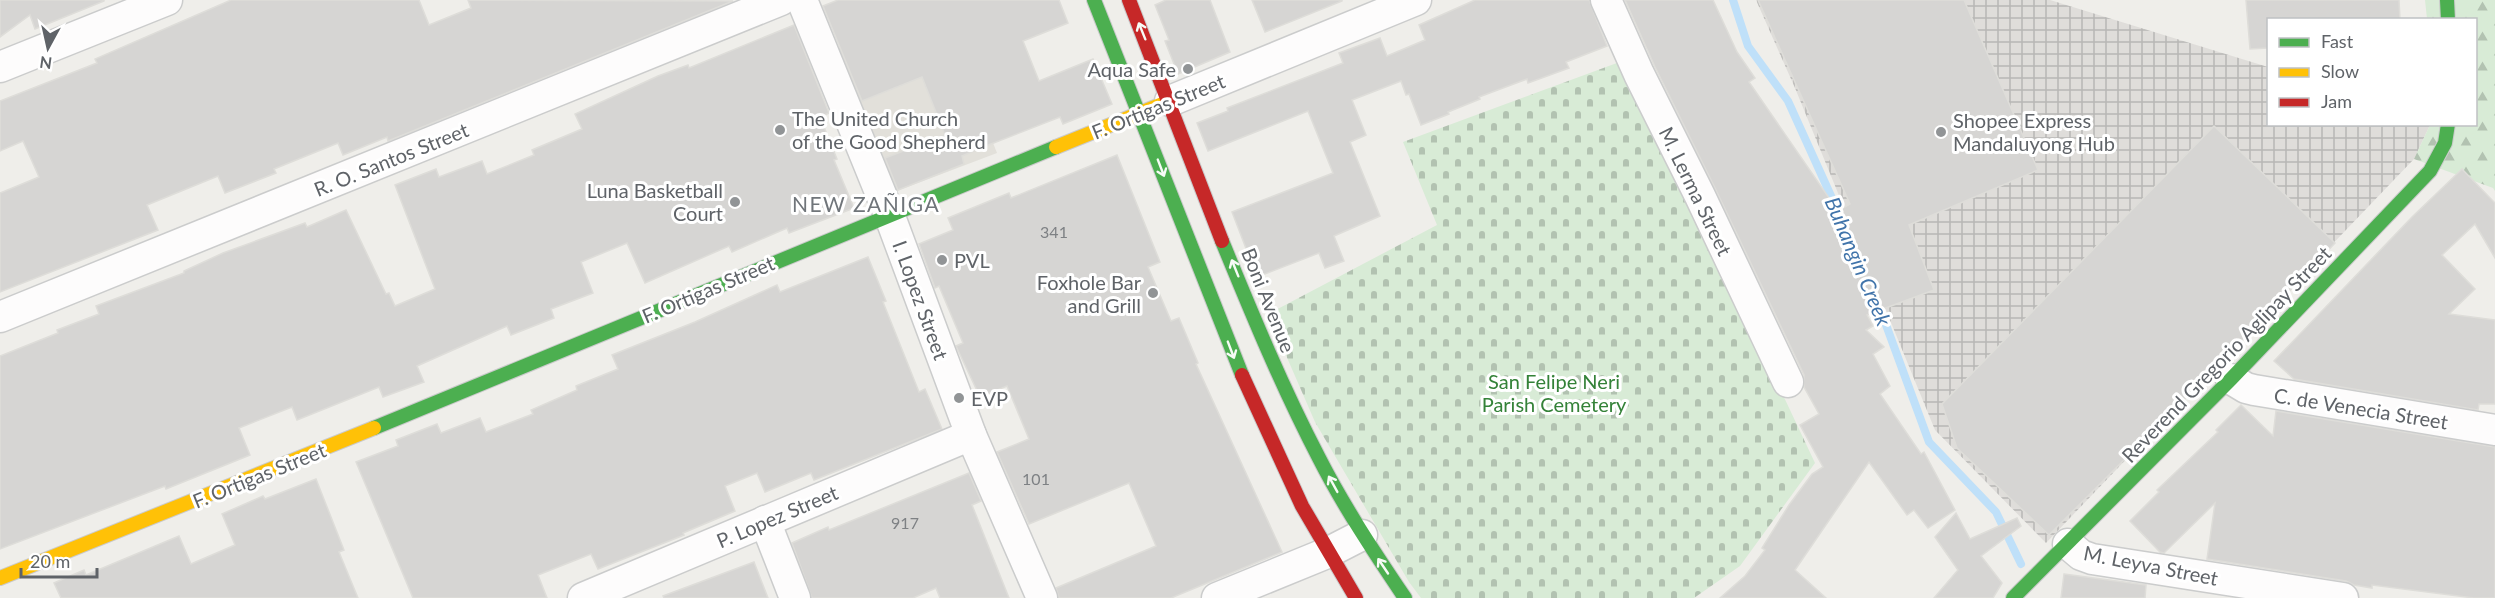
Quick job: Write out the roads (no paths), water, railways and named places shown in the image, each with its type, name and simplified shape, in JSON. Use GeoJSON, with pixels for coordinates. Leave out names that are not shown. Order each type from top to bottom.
{"type":"FeatureCollection","features":[{"type":"Feature","properties":{"kind":"street"},"geometry":{"type":"LineString","coordinates":[[0,67],[167,0]]}},
{"type":"Feature","properties":{"kind":"street","name":"R. O. Santos Street"},"geometry":{"type":"LineString","coordinates":[[0,317],[781,0]]}},
{"type":"Feature","properties":{"kind":"street","name":"I. Lopez Street"},"geometry":{"type":"LineString","coordinates":[[802,0],[889,214],[971,435],[1042,598]]}},
{"type":"Feature","properties":{"kind":"street"},"geometry":{"type":"LineString","coordinates":[[1094,0],[1241,374],[1279,463],[1327,553],[1356,598]]}},
{"type":"Feature","properties":{"kind":"street","name":"Boni Avenue"},"geometry":{"type":"LineString","coordinates":[[1129,0],[1270,356],[1308,440],[1362,534],[1405,598]]}},
{"type":"Feature","properties":{"kind":"street","name":"F. Ortigas Street"},"geometry":{"type":"LineString","coordinates":[[0,578],[277,468],[889,214],[1416,0]]}},
{"type":"Feature","properties":{"kind":"street","name":"M. Lerma Street"},"geometry":{"type":"LineString","coordinates":[[1606,0],[1639,75],[1700,196],[1788,382]]}},
{"type":"Feature","properties":{"kind":"street"},"geometry":{"type":"LineString","coordinates":[[2446,0],[2448,18]]}},
{"type":"Feature","properties":{"kind":"street","name":"Reverend Gregorio Aglipay Street"},"geometry":{"type":"LineString","coordinates":[[2014,597],[2231,379],[2430,171],[2445,143],[2448,126]]}},
{"type":"Feature","properties":{"kind":"street","name":"C. de Venecia Street"},"geometry":{"type":"LineString","coordinates":[[2231,379],[2239,385],[2254,390],[2495,430]]}},
{"type":"Feature","properties":{"kind":"street","name":"P. Lopez Street"},"geometry":{"type":"LineString","coordinates":[[583,598],[971,435]]}},
{"type":"Feature","properties":{"kind":"street"},"geometry":{"type":"LineString","coordinates":[[765,521],[795,598]]}},
{"type":"Feature","properties":{"kind":"street"},"geometry":{"type":"LineString","coordinates":[[1217,598],[1327,553],[1362,534]]}},
{"type":"Feature","properties":{"kind":"street","name":"M. Leyva Street"},"geometry":{"type":"LineString","coordinates":[[2068,544],[2081,555],[2092,558],[2343,598]]}},
{"type":"Feature","properties":{"kind":"waterway","name":"Buhangin Creek"},"geometry":{"type":"LineString","coordinates":[[1733,0],[1748,46],[1788,101],[1841,218]]}},
{"type":"Feature","properties":{"kind":"waterway","name":"Buhangin Creek"},"geometry":{"type":"LineString","coordinates":[[1878,303],[1929,442],[1996,512],[2021,564]]}},
{"type":"Feature","properties":{"kind":"place","name":"Aqua Safe"},"geometry":{"type":"Point","coordinates":[1188,69]}},
{"type":"Feature","properties":{"kind":"place","name":"The United Church of the Good Shepherd"},"geometry":{"type":"Point","coordinates":[780,130]}},
{"type":"Feature","properties":{"kind":"place","name":"Shopee Express Mandaluyong Hub"},"geometry":{"type":"Point","coordinates":[1941,132]}},
{"type":"Feature","properties":{"kind":"place","name":"Luna Basketball Court"},"geometry":{"type":"Point","coordinates":[735,202]}},
{"type":"Feature","properties":{"kind":"place","name":"PVL"},"geometry":{"type":"Point","coordinates":[942,260]}},
{"type":"Feature","properties":{"kind":"place","name":"Foxhole Bar and Grill"},"geometry":{"type":"Point","coordinates":[1153,293]}},
{"type":"Feature","properties":{"kind":"place","name":"EVP"},"geometry":{"type":"Point","coordinates":[959,398]}},
{"type":"Feature","properties":{"kind":"district","name":"NEW ZAÑIGA"},"geometry":{"type":"Point","coordinates":[866,203]}},
{"type":"Feature","properties":{"kind":"park label","name":"San Felipe Neri Parish Cemetery"},"geometry":{"type":"Point","coordinates":[1554,392]}}]}
